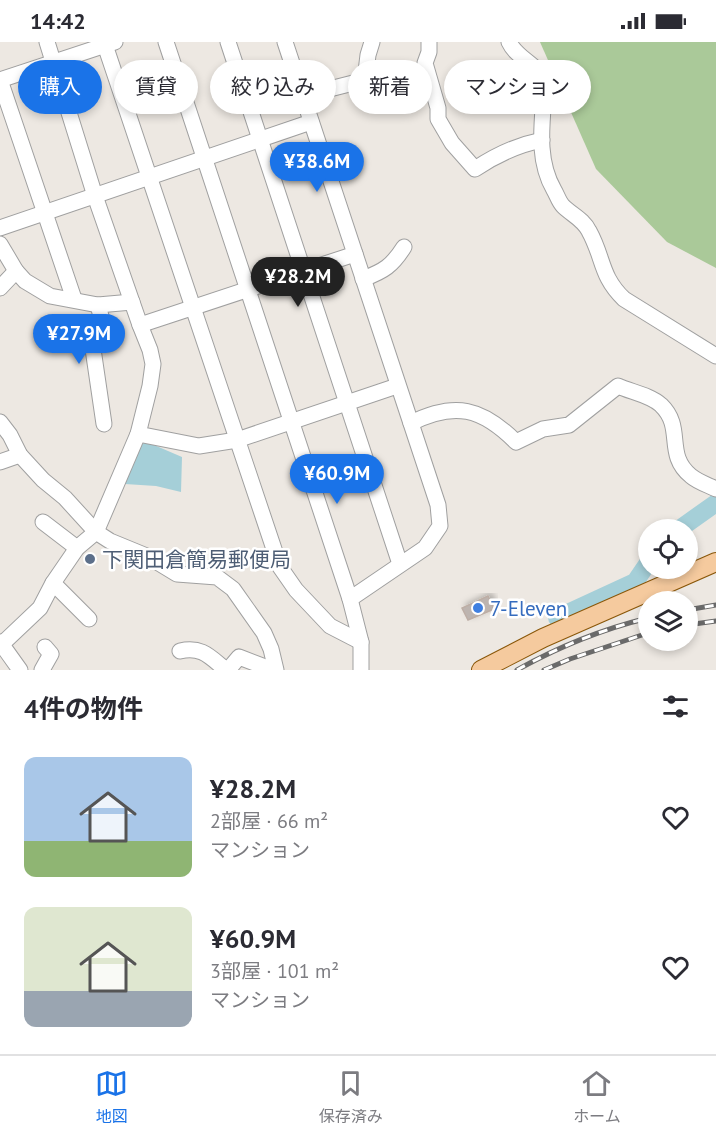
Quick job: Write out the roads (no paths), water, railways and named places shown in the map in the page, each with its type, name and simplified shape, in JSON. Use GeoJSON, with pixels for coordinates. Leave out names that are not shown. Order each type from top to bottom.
{"type":"FeatureCollection","features":[{"type":"Feature","properties":{"kind":"main road"},"geometry":{"type":"LineString","coordinates":[[481,670],[551,634],[716,562]]}},
{"type":"Feature","properties":{"kind":"street"},"geometry":{"type":"LineString","coordinates":[[47,42],[52,60]]}},
{"type":"Feature","properties":{"kind":"street"},"geometry":{"type":"LineString","coordinates":[[166,42],[350,599],[361,642],[361,670]]}},
{"type":"Feature","properties":{"kind":"street"},"geometry":{"type":"LineString","coordinates":[[228,42],[400,564]]}},
{"type":"Feature","properties":{"kind":"street"},"geometry":{"type":"LineString","coordinates":[[285,42],[291,60]]}},
{"type":"Feature","properties":{"kind":"street"},"geometry":{"type":"LineString","coordinates":[[336,87],[365,80],[372,42]]}},
{"type":"Feature","properties":{"kind":"street"},"geometry":{"type":"LineString","coordinates":[[429,42],[429,52],[425,63],[438,108],[438,120],[452,142],[475,169],[500,154],[529,142],[542,140]]}},
{"type":"Feature","properties":{"kind":"street"},"geometry":{"type":"LineString","coordinates":[[509,42],[536,68],[545,82],[542,158],[550,184],[563,205],[584,222],[597,246],[606,278],[612,288],[624,299],[716,356]]}},
{"type":"Feature","properties":{"kind":"street"},"geometry":{"type":"LineString","coordinates":[[59,60],[108,43],[149,177],[280,567],[296,590],[330,626],[361,642]]}},
{"type":"Feature","properties":{"kind":"street"},"geometry":{"type":"LineString","coordinates":[[18,74],[0,80],[74,299]]}},
{"type":"Feature","properties":{"kind":"street"},"geometry":{"type":"LineString","coordinates":[[20,670],[1,643],[40,608],[53,583],[77,548],[96,532],[138,434],[153,364],[69,114]]}},
{"type":"Feature","properties":{"kind":"street"},"geometry":{"type":"LineString","coordinates":[[308,114],[438,505],[440,526],[425,548],[350,599]]}},
{"type":"Feature","properties":{"kind":"street"},"geometry":{"type":"LineString","coordinates":[[0,228],[311,122]]}},
{"type":"Feature","properties":{"kind":"street"},"geometry":{"type":"LineString","coordinates":[[0,244],[16,271],[25,281],[50,296],[98,305],[132,302]]}},
{"type":"Feature","properties":{"kind":"street"},"geometry":{"type":"LineString","coordinates":[[363,279],[382,272],[395,261],[404,247]]}},
{"type":"Feature","properties":{"kind":"street"},"geometry":{"type":"LineString","coordinates":[[140,325],[355,254]]}},
{"type":"Feature","properties":{"kind":"street"},"geometry":{"type":"LineString","coordinates":[[0,288],[16,271]]}},
{"type":"Feature","properties":{"kind":"street"},"geometry":{"type":"LineString","coordinates":[[98,305],[107,339],[93,349],[104,424]]}},
{"type":"Feature","properties":{"kind":"street"},"geometry":{"type":"LineString","coordinates":[[78,356],[94,355]]}},
{"type":"Feature","properties":{"kind":"street"},"geometry":{"type":"LineString","coordinates":[[138,434],[200,446],[237,440],[397,386]]}},
{"type":"Feature","properties":{"kind":"street"},"geometry":{"type":"LineString","coordinates":[[411,423],[440,412],[466,410],[488,418],[516,442],[543,429],[569,425],[618,386],[653,399],[662,405],[675,428],[675,453],[682,467],[692,477],[716,489]]}},
{"type":"Feature","properties":{"kind":"street"},"geometry":{"type":"LineString","coordinates":[[2,426],[20,455],[43,480],[65,498],[96,532],[110,541],[149,557],[177,574],[217,577],[233,589],[264,633],[271,649],[275,670]]}},
{"type":"Feature","properties":{"kind":"street"},"geometry":{"type":"LineString","coordinates":[[0,462],[20,455]]}},
{"type":"Feature","properties":{"kind":"street"},"geometry":{"type":"LineString","coordinates":[[43,522],[77,548]]}},
{"type":"Feature","properties":{"kind":"street"},"geometry":{"type":"LineString","coordinates":[[53,583],[89,619]]}},
{"type":"Feature","properties":{"kind":"street"},"geometry":{"type":"LineString","coordinates":[[42,670],[51,654],[45,647]]}},
{"type":"Feature","properties":{"kind":"street"},"geometry":{"type":"LineString","coordinates":[[180,651],[193,648],[203,652],[227,670],[239,657],[275,670]]}},
{"type":"Feature","properties":{"kind":"water"},"geometry":{"type":"Polygon","coordinates":[[[147,442],[182,457],[181,492],[156,486],[125,484],[139,445],[147,442]]]}},
{"type":"Feature","properties":{"kind":"waterway"},"geometry":{"type":"LineString","coordinates":[[693,519],[716,503]]}},
{"type":"Feature","properties":{"kind":"waterway"},"geometry":{"type":"LineString","coordinates":[[557,618],[635,582],[638,578]]}},
{"type":"Feature","properties":{"kind":"railway"},"geometry":{"type":"LineString","coordinates":[[698,608],[716,605]]}},
{"type":"Feature","properties":{"kind":"railway"},"geometry":{"type":"LineString","coordinates":[[517,670],[581,640],[638,621]]}},
{"type":"Feature","properties":{"kind":"railway"},"geometry":{"type":"LineString","coordinates":[[698,623],[716,621]]}},
{"type":"Feature","properties":{"kind":"railway"},"geometry":{"type":"LineString","coordinates":[[544,670],[638,636]]}},
{"type":"Feature","properties":{"kind":"place","name":"下関田倉簡易郵便局"},"geometry":{"type":"Point","coordinates":[90,559]}},
{"type":"Feature","properties":{"kind":"place","name":"7-Eleven"},"geometry":{"type":"Point","coordinates":[478,608]}}]}
